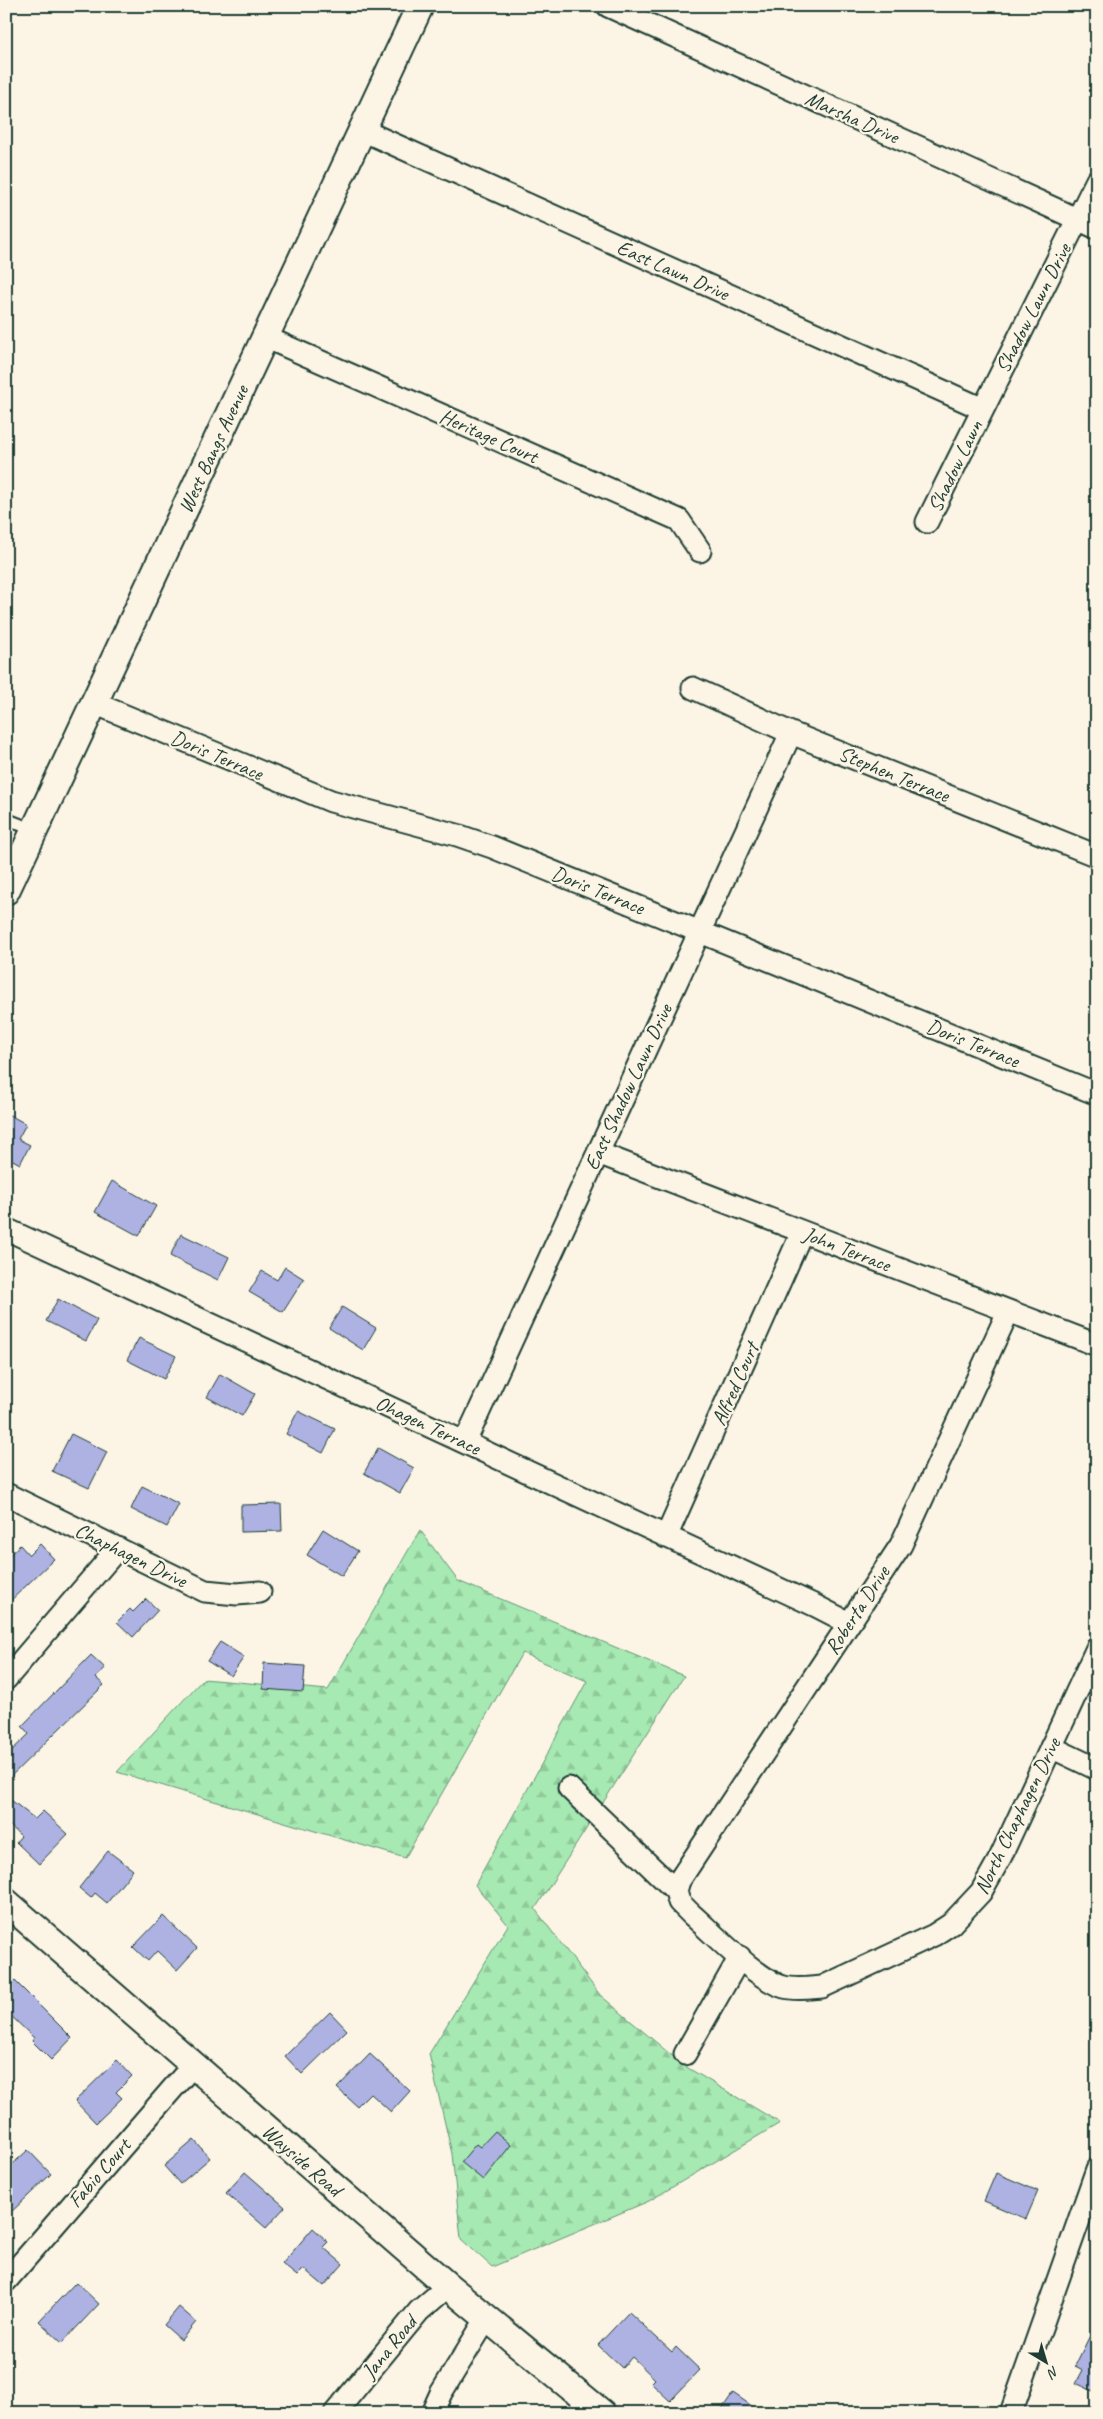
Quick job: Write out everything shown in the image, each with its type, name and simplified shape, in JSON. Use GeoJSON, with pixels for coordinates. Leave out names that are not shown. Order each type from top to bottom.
{"type":"FeatureCollection","features":[{"type":"Feature","properties":{"kind":"street","name":"West Bangs Avenue"},"geometry":{"type":"LineString","coordinates":[[6,891],[420,6]]}},
{"type":"Feature","properties":{"kind":"street","name":"Marsha Drive"},"geometry":{"type":"LineString","coordinates":[[608,6],[1097,228]]}},
{"type":"Feature","properties":{"kind":"street","name":"East Lawn Drive"},"geometry":{"type":"LineString","coordinates":[[362,130],[983,409]]}},
{"type":"Feature","properties":{"kind":"street","name":"Shadow Lawn Drive"},"geometry":{"type":"LineString","coordinates":[[983,409],[1097,180]]}},
{"type":"Feature","properties":{"kind":"street","name":"Heritage Court"},"geometry":{"type":"LineString","coordinates":[[265,338],[679,520],[700,551]]}},
{"type":"Feature","properties":{"kind":"street","name":"Shadow Lawn"},"geometry":{"type":"LineString","coordinates":[[927,522],[983,409]]}},
{"type":"Feature","properties":{"kind":"street","name":"Stephen Terrace"},"geometry":{"type":"LineString","coordinates":[[693,688],[791,733],[1097,856]]}},
{"type":"Feature","properties":{"kind":"street","name":"Doris Terrace"},"geometry":{"type":"LineString","coordinates":[[94,704],[331,801],[456,835],[492,847],[1097,1094]]}},
{"type":"Feature","properties":{"kind":"street","name":"East Shadow Lawn Drive"},"geometry":{"type":"LineString","coordinates":[[465,1442],[791,733]]}},
{"type":"Feature","properties":{"kind":"street","name":"John Terrace"},"geometry":{"type":"LineString","coordinates":[[598,1154],[1097,1345]]}},
{"type":"Feature","properties":{"kind":"street","name":"Ohagen Terrace"},"geometry":{"type":"LineString","coordinates":[[6,1229],[849,1623]]}},
{"type":"Feature","properties":{"kind":"street","name":"Alfred Court"},"geometry":{"type":"LineString","coordinates":[[666,1537],[802,1232]]}},
{"type":"Feature","properties":{"kind":"street","name":"Roberta Drive"},"geometry":{"type":"LineString","coordinates":[[676,1892],[679,1881],[901,1544],[914,1520],[1008,1312]]}},
{"type":"Feature","properties":{"kind":"street","name":"Chaphagen Drive"},"geometry":{"type":"LineString","coordinates":[[6,1494],[164,1572],[213,1593],[237,1594],[260,1592]]}},
{"type":"Feature","properties":{"kind":"street"},"geometry":{"type":"LineString","coordinates":[[6,1679],[118,1548]]}},
{"type":"Feature","properties":{"kind":"street","name":"North Chaphagen Drive"},"geometry":{"type":"LineString","coordinates":[[569,1788],[676,1892],[679,1902],[685,1908],[768,1980],[784,1987],[822,1987],[934,1935],[950,1924],[981,1892],[1000,1858],[1097,1648]]}},
{"type":"Feature","properties":{"kind":"street"},"geometry":{"type":"LineString","coordinates":[[1052,1747],[1097,1769]]}},
{"type":"Feature","properties":{"kind":"street","name":"Wayside Road"},"geometry":{"type":"LineString","coordinates":[[6,1902],[448,2286],[602,2413]]}},
{"type":"Feature","properties":{"kind":"street"},"geometry":{"type":"LineString","coordinates":[[685,2054],[740,1957]]}},
{"type":"Feature","properties":{"kind":"street","name":"Fabio Court"},"geometry":{"type":"LineString","coordinates":[[6,2281],[193,2065]]}},
{"type":"Feature","properties":{"kind":"street"},"geometry":{"type":"LineString","coordinates":[[1012,2413],[1097,2169]]}},
{"type":"Feature","properties":{"kind":"street","name":"Jana Road"},"geometry":{"type":"LineString","coordinates":[[335,2413],[418,2311],[448,2286]]}},
{"type":"Feature","properties":{"kind":"street"},"geometry":{"type":"LineString","coordinates":[[432,2413],[441,2392],[487,2318]]}},
{"type":"Feature","properties":{"kind":"lane"},"geometry":{"type":"LineString","coordinates":[[6,819],[34,830]]}},
{"type":"Feature","properties":{"kind":"green space"},"geometry":{"type":"Polygon","coordinates":[[[420,1530],[458,1581],[684,1676],[535,1909],[600,1995],[683,2065],[780,2123],[649,2201],[492,2267],[461,2239],[452,2154],[429,2054],[508,1925],[475,1885],[587,1681],[522,1653],[405,1858],[117,1772],[203,1679],[328,1690],[420,1530]]]}},
{"type":"Feature","properties":{"kind":"building"},"geometry":{"type":"Polygon","coordinates":[[[6,1113],[26,1124],[18,1139],[30,1145],[20,1164],[9,1158],[6,1162],[6,1113]]]}},
{"type":"Feature","properties":{"kind":"building"},"geometry":{"type":"Polygon","coordinates":[[[112,1181],[156,1206],[139,1236],[95,1212],[112,1181]]]}},
{"type":"Feature","properties":{"kind":"building"},"geometry":{"type":"Polygon","coordinates":[[[181,1234],[229,1257],[218,1280],[170,1256],[181,1234]]]}},
{"type":"Feature","properties":{"kind":"building"},"geometry":{"type":"Polygon","coordinates":[[[285,1267],[304,1279],[283,1312],[249,1292],[262,1271],[277,1280],[285,1267]]]}},
{"type":"Feature","properties":{"kind":"building"},"geometry":{"type":"Polygon","coordinates":[[[58,1299],[97,1320],[86,1341],[46,1321],[58,1299]]]}},
{"type":"Feature","properties":{"kind":"building"},"geometry":{"type":"Polygon","coordinates":[[[342,1307],[376,1328],[363,1350],[329,1328],[342,1307]]]}},
{"type":"Feature","properties":{"kind":"building"},"geometry":{"type":"Polygon","coordinates":[[[139,1338],[176,1356],[164,1379],[127,1360],[139,1338]]]}},
{"type":"Feature","properties":{"kind":"building"},"geometry":{"type":"Polygon","coordinates":[[[220,1374],[255,1394],[242,1416],[207,1397],[220,1374]]]}},
{"type":"Feature","properties":{"kind":"building"},"geometry":{"type":"Polygon","coordinates":[[[298,1411],[335,1429],[323,1453],[286,1434],[298,1411]]]}},
{"type":"Feature","properties":{"kind":"building"},"geometry":{"type":"Polygon","coordinates":[[[71,1434],[107,1452],[89,1488],[52,1471],[71,1434]]]}},
{"type":"Feature","properties":{"kind":"building"},"geometry":{"type":"Polygon","coordinates":[[[378,1448],[414,1468],[400,1493],[364,1473],[378,1448]]]}},
{"type":"Feature","properties":{"kind":"building"},"geometry":{"type":"Polygon","coordinates":[[[142,1486],[179,1504],[167,1527],[131,1509],[142,1486]]]}},
{"type":"Feature","properties":{"kind":"building"},"geometry":{"type":"Polygon","coordinates":[[[281,1504],[282,1531],[241,1532],[241,1505],[281,1504]]]}},
{"type":"Feature","properties":{"kind":"building"},"geometry":{"type":"Polygon","coordinates":[[[323,1529],[358,1551],[342,1576],[307,1555],[323,1529]]]}},
{"type":"Feature","properties":{"kind":"building"},"geometry":{"type":"Polygon","coordinates":[[[40,1544],[54,1559],[6,1605],[6,1558],[20,1545],[29,1555],[40,1544]]]}},
{"type":"Feature","properties":{"kind":"building"},"geometry":{"type":"Polygon","coordinates":[[[146,1599],[158,1610],[133,1637],[117,1622],[130,1609],[133,1612],[146,1599]]]}},
{"type":"Feature","properties":{"kind":"building"},"geometry":{"type":"Polygon","coordinates":[[[220,1642],[244,1657],[231,1676],[207,1661],[220,1642]]]}},
{"type":"Feature","properties":{"kind":"building"},"geometry":{"type":"Polygon","coordinates":[[[91,1655],[105,1668],[96,1678],[104,1685],[6,1781],[6,1756],[29,1734],[22,1726],[91,1655]]]}},
{"type":"Feature","properties":{"kind":"building"},"geometry":{"type":"Polygon","coordinates":[[[264,1663],[305,1666],[303,1692],[263,1689],[264,1663]]]}},
{"type":"Feature","properties":{"kind":"building"},"geometry":{"type":"Polygon","coordinates":[[[6,1796],[35,1819],[43,1811],[68,1834],[39,1864],[16,1842],[21,1836],[6,1822],[6,1796]]]}},
{"type":"Feature","properties":{"kind":"building"},"geometry":{"type":"Polygon","coordinates":[[[108,1851],[133,1870],[107,1903],[95,1893],[91,1898],[79,1888],[108,1851]]]}},
{"type":"Feature","properties":{"kind":"building"},"geometry":{"type":"Polygon","coordinates":[[[163,1916],[197,1948],[177,1970],[157,1951],[148,1961],[133,1947],[163,1916]]]}},
{"type":"Feature","properties":{"kind":"building"},"geometry":{"type":"Polygon","coordinates":[[[6,1972],[72,2038],[51,2060],[32,2041],[34,2038],[6,2011],[6,1972]]]}},
{"type":"Feature","properties":{"kind":"building"},"geometry":{"type":"Polygon","coordinates":[[[330,2012],[347,2030],[302,2074],[285,2056],[330,2012]]]}},
{"type":"Feature","properties":{"kind":"building"},"geometry":{"type":"Polygon","coordinates":[[[370,2054],[410,2091],[391,2112],[370,2093],[357,2106],[337,2088],[370,2054]]]}},
{"type":"Feature","properties":{"kind":"building"},"geometry":{"type":"Polygon","coordinates":[[[117,2060],[132,2076],[116,2092],[122,2098],[96,2123],[75,2101],[117,2060]]]}},
{"type":"Feature","properties":{"kind":"building"},"geometry":{"type":"Polygon","coordinates":[[[495,2131],[511,2145],[483,2180],[461,2162],[476,2144],[480,2147],[495,2131]]]}},
{"type":"Feature","properties":{"kind":"building"},"geometry":{"type":"Polygon","coordinates":[[[194,2140],[210,2158],[180,2184],[164,2166],[194,2140]]]}},
{"type":"Feature","properties":{"kind":"building"},"geometry":{"type":"Polygon","coordinates":[[[28,2150],[51,2174],[6,2217],[6,2170],[28,2150]]]}},
{"type":"Feature","properties":{"kind":"building"},"geometry":{"type":"Polygon","coordinates":[[[245,2172],[285,2207],[266,2228],[226,2193],[245,2172]]]}},
{"type":"Feature","properties":{"kind":"building"},"geometry":{"type":"Polygon","coordinates":[[[996,2173],[1038,2191],[1026,2219],[984,2201],[996,2173]]]}},
{"type":"Feature","properties":{"kind":"building"},"geometry":{"type":"Polygon","coordinates":[[[313,2228],[328,2242],[323,2247],[343,2264],[324,2286],[304,2269],[297,2276],[282,2264],[313,2228]]]}},
{"type":"Feature","properties":{"kind":"building"},"geometry":{"type":"Polygon","coordinates":[[[76,2282],[99,2304],[62,2343],[39,2321],[76,2282]]]}},
{"type":"Feature","properties":{"kind":"building"},"geometry":{"type":"Polygon","coordinates":[[[179,2307],[196,2322],[181,2340],[164,2325],[179,2307]]]}},
{"type":"Feature","properties":{"kind":"building"},"geometry":{"type":"Polygon","coordinates":[[[629,2312],[672,2352],[676,2347],[700,2370],[670,2401],[651,2383],[655,2379],[632,2357],[622,2368],[598,2345],[629,2312]]]}},
{"type":"Feature","properties":{"kind":"building"},"geometry":{"type":"Polygon","coordinates":[[[1097,2321],[1097,2393],[1076,2383],[1083,2370],[1075,2366],[1097,2321]]]}},
{"type":"Feature","properties":{"kind":"building"},"geometry":{"type":"Polygon","coordinates":[[[733,2393],[762,2413],[719,2413],[733,2393]]]}}]}
